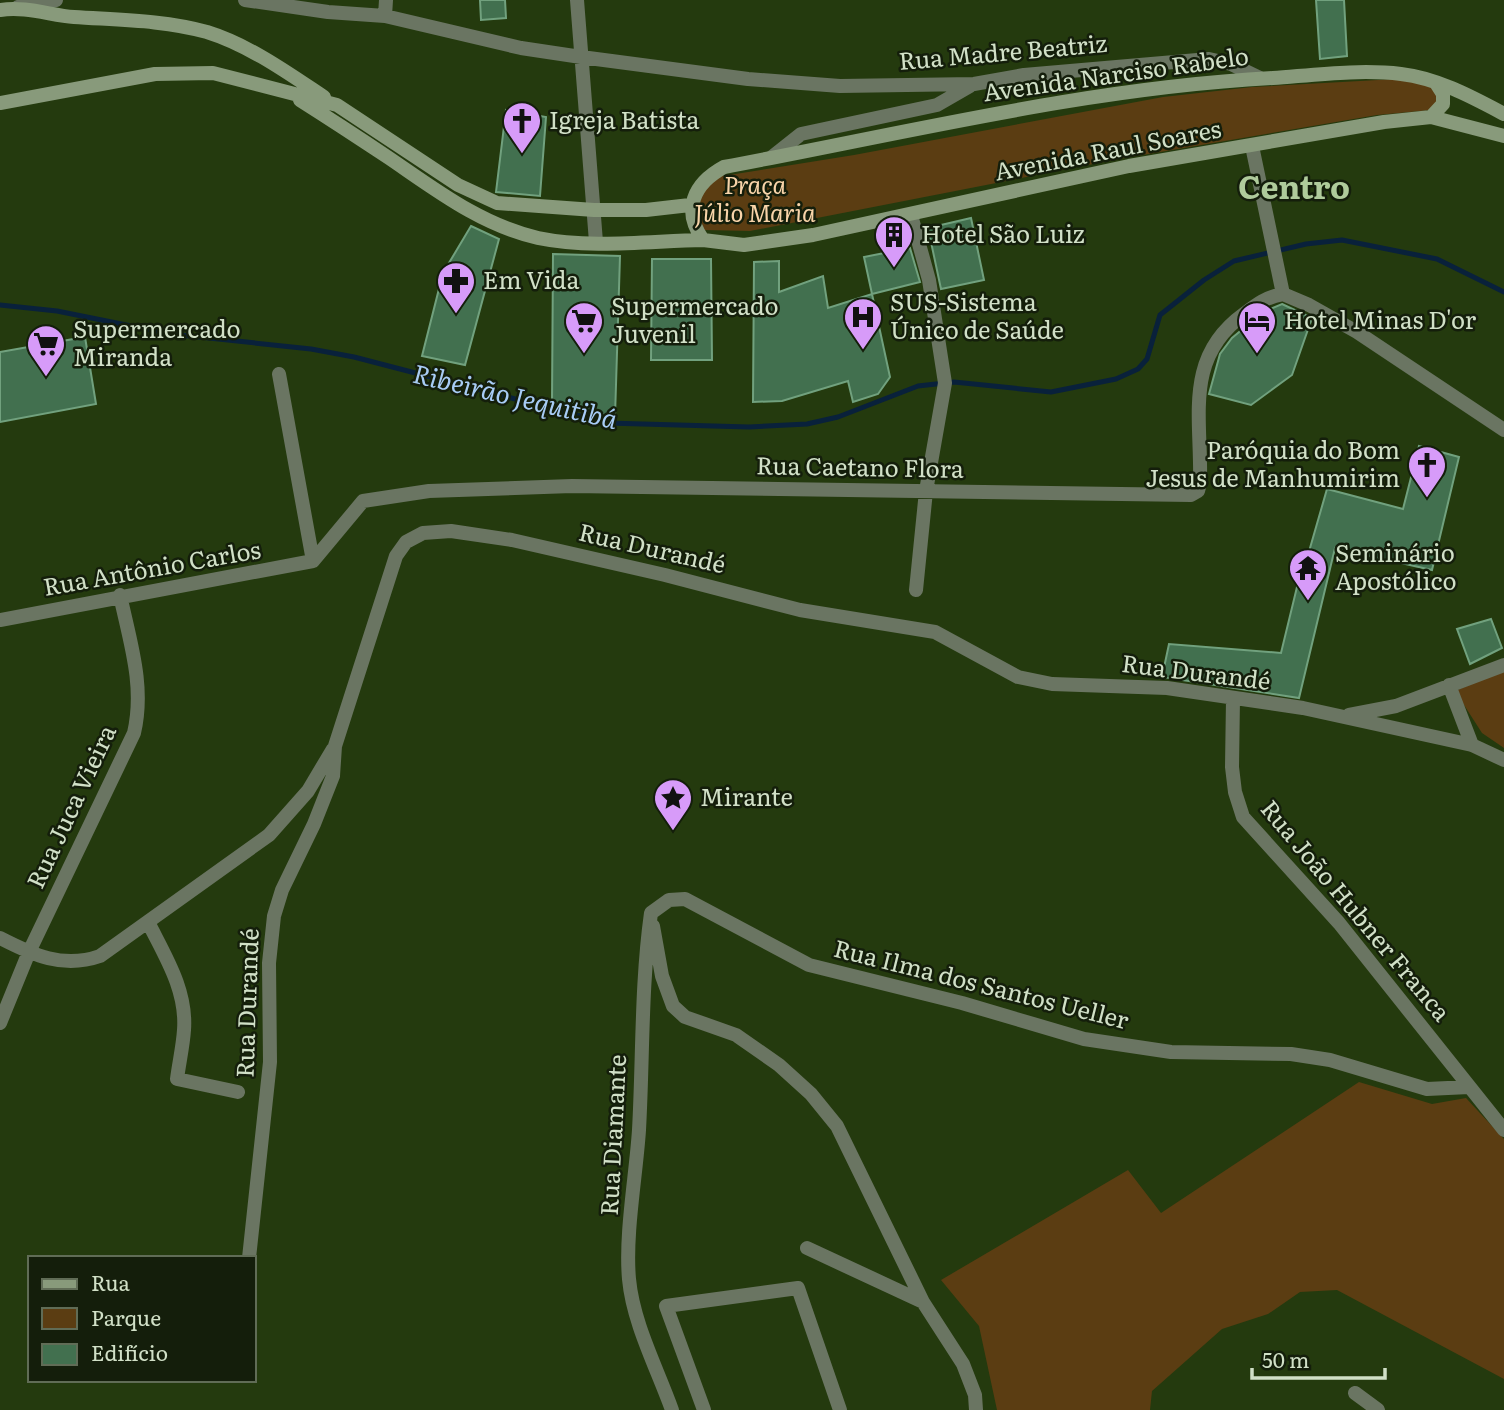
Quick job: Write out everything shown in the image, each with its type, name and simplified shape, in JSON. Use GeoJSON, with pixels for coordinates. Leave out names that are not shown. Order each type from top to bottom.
{"type":"FeatureCollection","features":[{"type":"Feature","properties":{"kind":"street"},"geometry":{"type":"LineString","coordinates":[[6,9],[56,0]]}},
{"type":"Feature","properties":{"kind":"street","name":"Rua Madre Beatriz"},"geometry":{"type":"LineString","coordinates":[[245,0],[328,12],[385,16],[521,48],[798,83],[894,86],[974,84],[1024,75],[1181,60],[1209,60],[1231,64],[1260,78]]}},
{"type":"Feature","properties":{"kind":"street"},"geometry":{"type":"LineString","coordinates":[[385,16],[386,0]]}},
{"type":"Feature","properties":{"kind":"street"},"geometry":{"type":"LineString","coordinates":[[577,0],[596,242]]}},
{"type":"Feature","properties":{"kind":"street"},"geometry":{"type":"LineString","coordinates":[[6,9],[71,17],[141,21],[208,33],[269,61],[458,185],[490,201],[510,205],[594,210],[661,209],[691,205],[693,223],[703,240],[555,241],[505,228],[472,213],[290,93]]}},
{"type":"Feature","properties":{"kind":"street"},"geometry":{"type":"LineString","coordinates":[[0,103],[134,77],[199,71],[247,80],[337,105]]}},
{"type":"Feature","properties":{"kind":"street","name":"Avenida Narciso Rabelo"},"geometry":{"type":"LineString","coordinates":[[691,205],[699,188],[724,167],[1076,100],[1167,86],[1260,78],[1400,74],[1436,83],[1504,114]]}},
{"type":"Feature","properties":{"kind":"street"},"geometry":{"type":"LineString","coordinates":[[1431,117],[1443,104],[1443,94],[1436,83]]}},
{"type":"Feature","properties":{"kind":"street"},"geometry":{"type":"LineString","coordinates":[[772,157],[801,134],[937,105],[974,84]]}},
{"type":"Feature","properties":{"kind":"street"},"geometry":{"type":"LineString","coordinates":[[330,120],[337,105]]}},
{"type":"Feature","properties":{"kind":"street","name":"Avenida Raul Soares"},"geometry":{"type":"LineString","coordinates":[[703,240],[744,245],[792,238],[911,215],[1118,168],[1431,117],[1504,136]]}},
{"type":"Feature","properties":{"kind":"street"},"geometry":{"type":"LineString","coordinates":[[1252,146],[1282,288],[1357,332],[1504,430]]}},
{"type":"Feature","properties":{"kind":"street"},"geometry":{"type":"LineString","coordinates":[[505,228],[510,205]]}},
{"type":"Feature","properties":{"kind":"street"},"geometry":{"type":"LineString","coordinates":[[911,215],[929,281],[946,383],[926,491],[916,590]]}},
{"type":"Feature","properties":{"kind":"street","name":"Rua Caetano Flora"},"geometry":{"type":"LineString","coordinates":[[313,561],[363,501],[400,494],[572,486],[1191,495],[1198,491],[1200,483],[1199,384],[1203,366],[1216,342],[1236,320],[1282,288]]}},
{"type":"Feature","properties":{"kind":"street"},"geometry":{"type":"LineString","coordinates":[[279,374],[313,561]]}},
{"type":"Feature","properties":{"kind":"street","name":"Rua Durandé"},"geometry":{"type":"LineString","coordinates":[[249,1256],[258,1154],[270,1062],[269,963],[274,916],[282,890],[314,824],[332,776],[335,746],[396,556],[406,542],[424,533],[451,531],[585,556],[800,610],[935,632],[1018,677],[1052,684],[1167,688],[1343,716],[1472,744],[1504,760]]}},
{"type":"Feature","properties":{"kind":"street","name":"Rua Antônio Carlos"},"geometry":{"type":"LineString","coordinates":[[0,620],[120,595],[313,561]]}},
{"type":"Feature","properties":{"kind":"street","name":"Rua Juca Vieira"},"geometry":{"type":"LineString","coordinates":[[0,1023],[29,952],[134,733],[139,710],[139,683],[120,595]]}},
{"type":"Feature","properties":{"kind":"street"},"geometry":{"type":"LineString","coordinates":[[1343,716],[1396,706],[1504,665]]}},
{"type":"Feature","properties":{"kind":"street"},"geometry":{"type":"LineString","coordinates":[[1449,685],[1472,744]]}},
{"type":"Feature","properties":{"kind":"street","name":"Rua João Hubner Franca"},"geometry":{"type":"LineString","coordinates":[[1233,699],[1232,767],[1235,792],[1243,817],[1339,923],[1504,1130]]}},
{"type":"Feature","properties":{"kind":"street"},"geometry":{"type":"LineString","coordinates":[[0,938],[29,952],[64,963],[83,962],[100,956],[269,835],[308,791],[335,746]]}},
{"type":"Feature","properties":{"kind":"street","name":"Rua Ilma dos Santos Ueller"},"geometry":{"type":"LineString","coordinates":[[651,913],[669,900],[685,899],[702,906],[773,949],[809,965],[962,1003],[1084,1039],[1171,1052],[1292,1054],[1329,1060],[1427,1089],[1469,1087]]}},
{"type":"Feature","properties":{"kind":"street"},"geometry":{"type":"LineString","coordinates":[[651,913],[662,976],[673,1006],[685,1017],[736,1034],[779,1065],[811,1094],[836,1126],[923,1302],[963,1364],[975,1395],[976,1410]]}},
{"type":"Feature","properties":{"kind":"street","name":"Rua Diamante"},"geometry":{"type":"LineString","coordinates":[[651,913],[645,956],[629,1281],[641,1326],[672,1410]]}},
{"type":"Feature","properties":{"kind":"street"},"geometry":{"type":"LineString","coordinates":[[148,922],[179,984],[184,1006],[184,1029],[177,1079],[238,1092]]}},
{"type":"Feature","properties":{"kind":"street"},"geometry":{"type":"LineString","coordinates":[[807,1248],[923,1302]]}},
{"type":"Feature","properties":{"kind":"street"},"geometry":{"type":"LineString","coordinates":[[704,1410],[666,1306],[798,1288],[840,1410]]}},
{"type":"Feature","properties":{"kind":"street"},"geometry":{"type":"LineString","coordinates":[[1355,1393],[1378,1410]]}},
{"type":"Feature","properties":{"kind":"green space","name":"Praça Júlio Maria"},"geometry":{"type":"Polygon","coordinates":[[[1396,79],[1431,85],[1439,99],[1431,110],[1377,115],[1119,159],[750,231],[703,230],[692,203],[710,178],[854,155],[1163,97],[1252,87],[1396,79]]]}},
{"type":"Feature","properties":{"kind":"green space"},"geometry":{"type":"Polygon","coordinates":[[[1504,670],[1504,748],[1482,733],[1455,691],[1504,670]]]}},
{"type":"Feature","properties":{"kind":"green space"},"geometry":{"type":"Polygon","coordinates":[[[1359,1082],[1432,1104],[1466,1098],[1504,1139],[1504,1379],[1337,1290],[1300,1292],[1268,1314],[1222,1329],[1152,1391],[1150,1410],[997,1410],[979,1326],[941,1280],[1128,1170],[1161,1213],[1359,1082]]]}},
{"type":"Feature","properties":{"kind":"building"},"geometry":{"type":"Polygon","coordinates":[[[480,0],[505,0],[506,18],[481,20],[480,0]]]}},
{"type":"Feature","properties":{"kind":"building"},"geometry":{"type":"Polygon","coordinates":[[[1316,0],[1344,0],[1347,56],[1320,59],[1316,0]]]}},
{"type":"Feature","properties":{"kind":"building","name":"Igreja Batista"},"geometry":{"type":"Polygon","coordinates":[[[506,110],[546,117],[540,196],[496,192],[506,110]]]}},
{"type":"Feature","properties":{"kind":"building"},"geometry":{"type":"Polygon","coordinates":[[[971,218],[984,280],[941,289],[928,228],[971,218]]]}},
{"type":"Feature","properties":{"kind":"building","name":"Em Vida"},"geometry":{"type":"Polygon","coordinates":[[[471,226],[499,239],[465,365],[422,356],[443,273],[471,226]]]}},
{"type":"Feature","properties":{"kind":"building","name":"Hotel São Luiz"},"geometry":{"type":"Polygon","coordinates":[[[910,248],[920,282],[872,294],[864,257],[910,248]]]}},
{"type":"Feature","properties":{"kind":"building","name":"Supermercado Juvenil"},"geometry":{"type":"Polygon","coordinates":[[[553,254],[620,256],[615,417],[552,403],[553,254]]]}},
{"type":"Feature","properties":{"kind":"building"},"geometry":{"type":"Polygon","coordinates":[[[652,259],[711,259],[712,360],[651,360],[652,259]]]}},
{"type":"Feature","properties":{"kind":"building"},"geometry":{"type":"Polygon","coordinates":[[[779,261],[779,292],[823,276],[828,308],[872,294],[890,377],[878,394],[853,402],[848,381],[782,401],[753,402],[754,262],[779,261]]]}},
{"type":"Feature","properties":{"kind":"building","name":"Hotel Minas D'or"},"geometry":{"type":"Polygon","coordinates":[[[1282,304],[1312,318],[1292,375],[1251,405],[1209,394],[1220,354],[1232,338],[1263,312],[1282,304]]]}},
{"type":"Feature","properties":{"kind":"building","name":"Supermercado Miranda"},"geometry":{"type":"Polygon","coordinates":[[[85,337],[96,404],[0,422],[0,352],[85,337]]]}},
{"type":"Feature","properties":{"kind":"building"},"geometry":{"type":"Polygon","coordinates":[[[1419,446],[1459,457],[1432,570],[1335,548],[1299,698],[1162,677],[1169,644],[1281,653],[1305,554],[1308,555],[1327,489],[1403,509],[1419,446]]]}},
{"type":"Feature","properties":{"kind":"building"},"geometry":{"type":"Polygon","coordinates":[[[1491,619],[1502,648],[1470,664],[1457,629],[1491,619]]]}},
{"type":"Feature","properties":{"kind":"waterway","name":"Ribeirão Jequitibá"},"geometry":{"type":"LineString","coordinates":[[0,305],[57,311],[171,334],[311,349],[354,357],[607,423],[749,427],[807,424],[838,417],[918,386],[954,382],[1051,392],[1116,379],[1138,369],[1147,359],[1160,315],[1204,280],[1234,261],[1306,244],[1342,240],[1437,259],[1504,292]]}},
{"type":"Feature","properties":{"kind":"place","name":"Igreja Batista"},"geometry":{"type":"Point","coordinates":[522,155]}},
{"type":"Feature","properties":{"kind":"place","name":"Hotel São Luiz"},"geometry":{"type":"Point","coordinates":[894,269]}},
{"type":"Feature","properties":{"kind":"place","name":"Em Vida"},"geometry":{"type":"Point","coordinates":[456,315]}},
{"type":"Feature","properties":{"kind":"place","name":"SUS-Sistema Único de Saúde"},"geometry":{"type":"Point","coordinates":[863,351]}},
{"type":"Feature","properties":{"kind":"place","name":"Supermercado Juvenil"},"geometry":{"type":"Point","coordinates":[584,355]}},
{"type":"Feature","properties":{"kind":"place","name":"Hotel Minas D'or"},"geometry":{"type":"Point","coordinates":[1257,355]}},
{"type":"Feature","properties":{"kind":"place","name":"Supermercado Miranda"},"geometry":{"type":"Point","coordinates":[46,378]}},
{"type":"Feature","properties":{"kind":"place","name":"Paróquia do Bom Jesus de Manhumirim"},"geometry":{"type":"Point","coordinates":[1427,499]}},
{"type":"Feature","properties":{"kind":"place","name":"Seminário Apostólico"},"geometry":{"type":"Point","coordinates":[1308,602]}},
{"type":"Feature","properties":{"kind":"place","name":"Mirante"},"geometry":{"type":"Point","coordinates":[673,832]}},
{"type":"Feature","properties":{"kind":"district","name":"Centro"},"geometry":{"type":"Point","coordinates":[1294,188]}}]}
